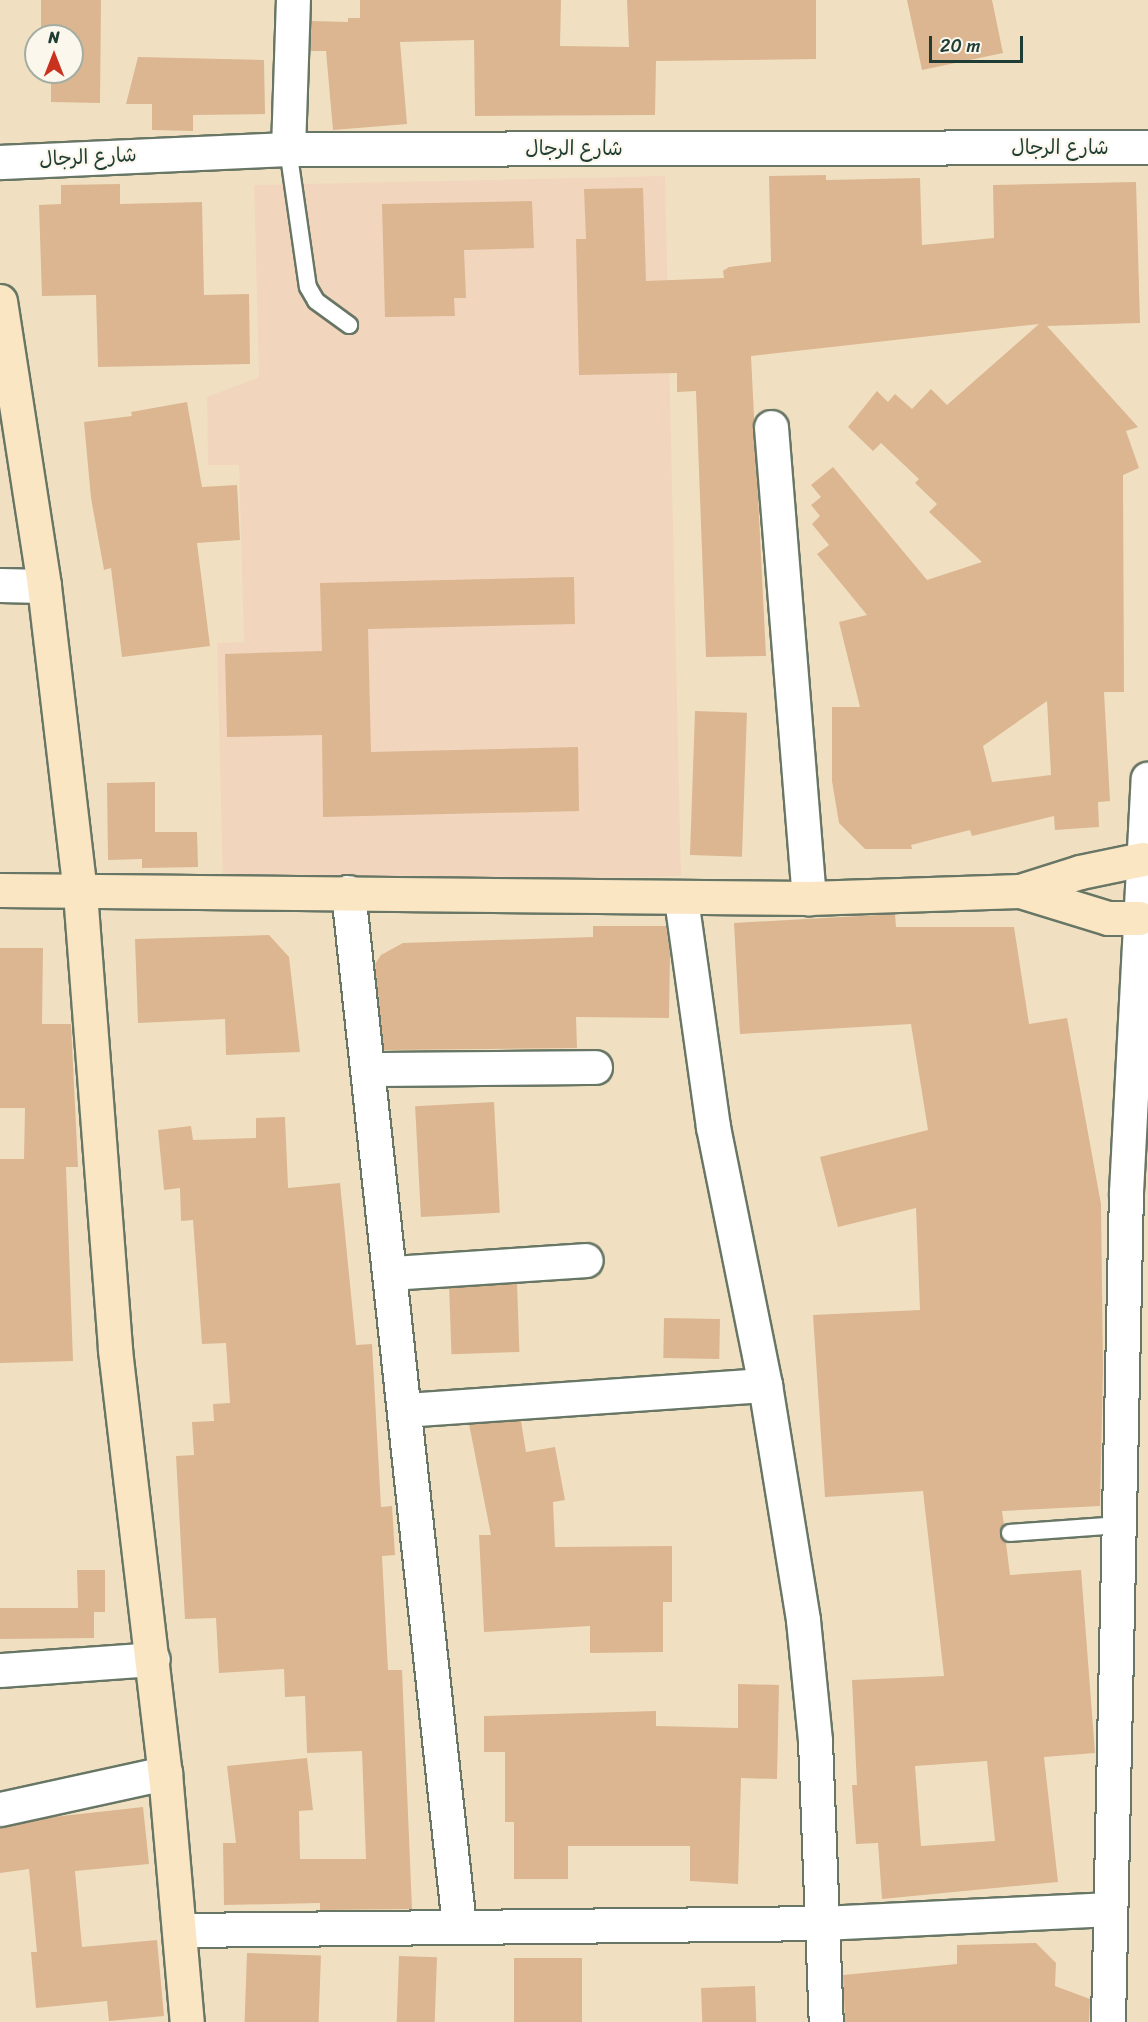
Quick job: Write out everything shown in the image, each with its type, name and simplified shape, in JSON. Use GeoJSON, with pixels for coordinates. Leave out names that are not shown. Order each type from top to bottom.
{"type":"FeatureCollection","features":[{"type":"Feature","properties":{"kind":"main road"},"geometry":{"type":"LineString","coordinates":[[1,321],[44,586],[80,893],[115,1350],[153,1659],[187,2022]]}},
{"type":"Feature","properties":{"kind":"main road"},"geometry":{"type":"LineString","coordinates":[[0,890],[80,893],[348,892],[681,899],[809,898],[1020,891],[1080,872],[1143,859]]}},
{"type":"Feature","properties":{"kind":"main road"},"geometry":{"type":"LineString","coordinates":[[1020,891],[1108,918],[1140,918]]}},
{"type":"Feature","properties":{"kind":"street"},"geometry":{"type":"LineString","coordinates":[[288,149],[293,0]]}},
{"type":"Feature","properties":{"kind":"street","name":"شارع الرجال"},"geometry":{"type":"LineString","coordinates":[[0,162],[288,149],[1148,147]]}},
{"type":"Feature","properties":{"kind":"street"},"geometry":{"type":"LineString","coordinates":[[771,427],[809,898]]}},
{"type":"Feature","properties":{"kind":"street"},"geometry":{"type":"LineString","coordinates":[[0,585],[44,586]]}},
{"type":"Feature","properties":{"kind":"street"},"geometry":{"type":"LineString","coordinates":[[1108,2022],[1126,1192],[1148,779]]}},
{"type":"Feature","properties":{"kind":"street"},"geometry":{"type":"LineString","coordinates":[[348,892],[391,1273],[459,1926]]}},
{"type":"Feature","properties":{"kind":"street"},"geometry":{"type":"LineString","coordinates":[[681,899],[713,1127],[765,1385],[810,1685],[826,2022]]}},
{"type":"Feature","properties":{"kind":"street"},"geometry":{"type":"LineString","coordinates":[[368,1069],[595,1067]]}},
{"type":"Feature","properties":{"kind":"street"},"geometry":{"type":"LineString","coordinates":[[391,1273],[586,1260]]}},
{"type":"Feature","properties":{"kind":"street"},"geometry":{"type":"LineString","coordinates":[[405,1410],[765,1385]]}},
{"type":"Feature","properties":{"kind":"street"},"geometry":{"type":"LineString","coordinates":[[0,1670],[153,1659]]}},
{"type":"Feature","properties":{"kind":"street"},"geometry":{"type":"LineString","coordinates":[[0,1809],[165,1773]]}},
{"type":"Feature","properties":{"kind":"street"},"geometry":{"type":"LineString","coordinates":[[180,1929],[823,1923],[1110,1909]]}},
{"type":"Feature","properties":{"kind":"lane"},"geometry":{"type":"LineString","coordinates":[[288,149],[308,287],[316,301],[349,325]]}},
{"type":"Feature","properties":{"kind":"lane"},"geometry":{"type":"LineString","coordinates":[[1010,1533],[1119,1525]]}},
{"type":"Feature","properties":{"kind":"shaded area"},"geometry":{"type":"Polygon","coordinates":[[[665,176],[681,876],[223,887],[217,643],[244,642],[239,465],[208,465],[207,397],[259,377],[254,185],[665,176]]]}},
{"type":"Feature","properties":{"kind":"building"},"geometry":{"type":"Polygon","coordinates":[[[41,0],[101,0],[100,103],[51,102],[51,84],[84,84],[84,24],[41,24],[41,0]]]}},
{"type":"Feature","properties":{"kind":"building"},"geometry":{"type":"Polygon","coordinates":[[[360,0],[561,0],[560,46],[629,47],[627,0],[816,0],[816,59],[656,61],[655,115],[475,116],[474,40],[400,42],[407,124],[333,130],[326,51],[311,51],[311,21],[348,22],[348,18],[360,18],[360,0]]]}},
{"type":"Feature","properties":{"kind":"building"},"geometry":{"type":"Polygon","coordinates":[[[907,0],[992,0],[1003,53],[922,70],[907,0]]]}},
{"type":"Feature","properties":{"kind":"building"},"geometry":{"type":"Polygon","coordinates":[[[138,57],[264,60],[265,114],[193,115],[193,131],[152,130],[152,104],[126,104],[138,57]]]}},
{"type":"Feature","properties":{"kind":"building"},"geometry":{"type":"Polygon","coordinates":[[[826,175],[826,180],[920,178],[922,245],[994,238],[993,185],[1136,182],[1140,323],[1047,326],[1138,427],[1126,431],[1139,468],[1123,475],[1124,692],[1104,692],[1110,801],[1098,802],[1099,827],[1055,830],[1054,816],[972,836],[970,830],[911,845],[912,849],[865,849],[839,823],[832,781],[832,707],[860,707],[839,622],[867,615],[817,554],[829,545],[812,524],[820,516],[811,505],[821,497],[811,485],[833,467],[927,580],[982,562],[929,512],[937,504],[915,483],[919,479],[881,443],[873,451],[848,427],[877,391],[888,402],[895,394],[912,409],[931,389],[947,405],[1039,324],[751,356],[766,656],[706,657],[696,391],[677,392],[677,373],[579,375],[576,239],[586,239],[584,189],[643,188],[646,281],[724,278],[723,271],[729,267],[771,262],[769,176],[826,175]],[[1047,701],[983,746],[992,782],[1051,775],[1047,701]]]}},
{"type":"Feature","properties":{"kind":"building"},"geometry":{"type":"Polygon","coordinates":[[[120,184],[120,204],[202,202],[204,295],[249,294],[250,364],[98,367],[96,295],[42,296],[39,205],[61,204],[61,185],[120,184]]]}},
{"type":"Feature","properties":{"kind":"building"},"geometry":{"type":"Polygon","coordinates":[[[532,201],[534,248],[464,250],[466,298],[454,298],[455,316],[385,317],[382,204],[532,201]]]}},
{"type":"Feature","properties":{"kind":"building"},"geometry":{"type":"Polygon","coordinates":[[[187,402],[202,487],[237,485],[240,540],[197,543],[210,646],[122,657],[111,568],[104,570],[91,498],[84,422],[132,416],[131,412],[187,402]]]}},
{"type":"Feature","properties":{"kind":"building"},"geometry":{"type":"Polygon","coordinates":[[[574,577],[575,624],[368,629],[371,752],[578,747],[579,811],[323,817],[322,735],[227,737],[225,654],[322,651],[320,583],[574,577]]]}},
{"type":"Feature","properties":{"kind":"building"},"geometry":{"type":"Polygon","coordinates":[[[695,711],[747,713],[742,857],[690,855],[695,711]]]}},
{"type":"Feature","properties":{"kind":"building"},"geometry":{"type":"Polygon","coordinates":[[[155,782],[155,832],[197,832],[198,867],[142,868],[142,859],[108,860],[107,783],[155,782]]]}},
{"type":"Feature","properties":{"kind":"building"},"geometry":{"type":"Polygon","coordinates":[[[895,914],[896,927],[1014,927],[1029,1024],[1067,1018],[1101,1204],[1103,1369],[1100,1506],[1002,1511],[1004,1525],[1000,1533],[1006,1543],[1010,1575],[1081,1570],[1095,1753],[1044,1757],[1058,1882],[882,1899],[878,1843],[856,1844],[852,1785],[857,1785],[852,1680],[944,1676],[923,1491],[825,1497],[813,1315],[920,1310],[916,1208],[838,1227],[820,1157],[928,1130],[911,1024],[740,1034],[734,923],[895,914]],[[987,1761],[915,1766],[921,1846],[995,1841],[987,1761]]]}},
{"type":"Feature","properties":{"kind":"building"},"geometry":{"type":"Polygon","coordinates":[[[593,926],[666,926],[670,954],[669,1018],[576,1017],[577,1048],[384,1050],[375,964],[381,955],[403,943],[593,937],[593,926]]]}},
{"type":"Feature","properties":{"kind":"building"},"geometry":{"type":"Polygon","coordinates":[[[269,935],[289,957],[300,1052],[226,1055],[225,1019],[138,1023],[135,939],[269,935]]]}},
{"type":"Feature","properties":{"kind":"building"},"geometry":{"type":"Polygon","coordinates":[[[0,948],[43,948],[42,1024],[71,1024],[78,1167],[66,1167],[73,1361],[0,1363],[0,1159],[24,1159],[25,1108],[0,1108],[0,948]]]}},
{"type":"Feature","properties":{"kind":"building"},"geometry":{"type":"Polygon","coordinates":[[[494,1102],[500,1213],[421,1217],[415,1106],[494,1102]]]}},
{"type":"Feature","properties":{"kind":"building"},"geometry":{"type":"Polygon","coordinates":[[[285,1117],[288,1188],[340,1183],[356,1345],[372,1344],[381,1507],[392,1506],[395,1555],[382,1556],[388,1670],[402,1670],[412,1909],[320,1910],[320,1903],[224,1905],[223,1843],[236,1843],[227,1766],[307,1758],[313,1810],[299,1811],[300,1859],[366,1859],[362,1751],[307,1753],[305,1696],[285,1697],[284,1669],[219,1673],[216,1618],[185,1619],[176,1456],[194,1455],[192,1422],[214,1421],[213,1404],[230,1403],[226,1343],[202,1344],[193,1220],[181,1221],[180,1188],[164,1190],[158,1130],[191,1126],[193,1140],[256,1138],[256,1118],[285,1117]]]}},
{"type":"Feature","properties":{"kind":"building"},"geometry":{"type":"Polygon","coordinates":[[[517,1283],[519,1352],[451,1354],[449,1285],[517,1283]]]}},
{"type":"Feature","properties":{"kind":"building"},"geometry":{"type":"Polygon","coordinates":[[[664,1318],[720,1319],[719,1359],[663,1358],[664,1318]]]}},
{"type":"Feature","properties":{"kind":"building"},"geometry":{"type":"Polygon","coordinates":[[[521,1421],[526,1452],[555,1447],[565,1500],[553,1502],[555,1547],[672,1546],[672,1602],[663,1602],[663,1652],[590,1653],[590,1626],[484,1632],[479,1535],[491,1535],[469,1424],[521,1421]]]}},
{"type":"Feature","properties":{"kind":"building"},"geometry":{"type":"Polygon","coordinates":[[[77,1570],[105,1570],[105,1612],[94,1612],[94,1638],[0,1639],[0,1608],[78,1608],[77,1570]]]}},
{"type":"Feature","properties":{"kind":"building"},"geometry":{"type":"Polygon","coordinates":[[[738,1684],[779,1685],[777,1779],[741,1778],[738,1884],[690,1881],[690,1846],[568,1846],[568,1879],[514,1879],[514,1822],[505,1822],[505,1752],[484,1752],[484,1716],[656,1711],[656,1726],[738,1728],[738,1684]]]}},
{"type":"Feature","properties":{"kind":"building"},"geometry":{"type":"Polygon","coordinates":[[[143,1807],[149,1864],[75,1871],[82,1947],[157,1940],[164,2016],[109,2021],[107,2001],[36,2008],[31,1952],[37,1952],[29,1869],[0,1873],[0,1827],[53,1817],[143,1807]]]}},
{"type":"Feature","properties":{"kind":"building"},"geometry":{"type":"Polygon","coordinates":[[[1036,1943],[1056,1963],[1055,1986],[1090,1999],[1089,2022],[845,2022],[843,1975],[957,1964],[957,1945],[1036,1943]]]}},
{"type":"Feature","properties":{"kind":"building"},"geometry":{"type":"Polygon","coordinates":[[[247,1953],[321,1956],[319,2022],[245,2022],[247,1953]]]}},
{"type":"Feature","properties":{"kind":"building"},"geometry":{"type":"Polygon","coordinates":[[[399,1956],[437,1957],[435,2022],[397,2022],[399,1956]]]}},
{"type":"Feature","properties":{"kind":"building"},"geometry":{"type":"Polygon","coordinates":[[[514,1958],[582,1958],[582,2022],[514,2022],[514,1958]]]}},
{"type":"Feature","properties":{"kind":"building"},"geometry":{"type":"Polygon","coordinates":[[[755,1986],[756,2022],[702,2022],[701,1988],[755,1986]]]}}]}
